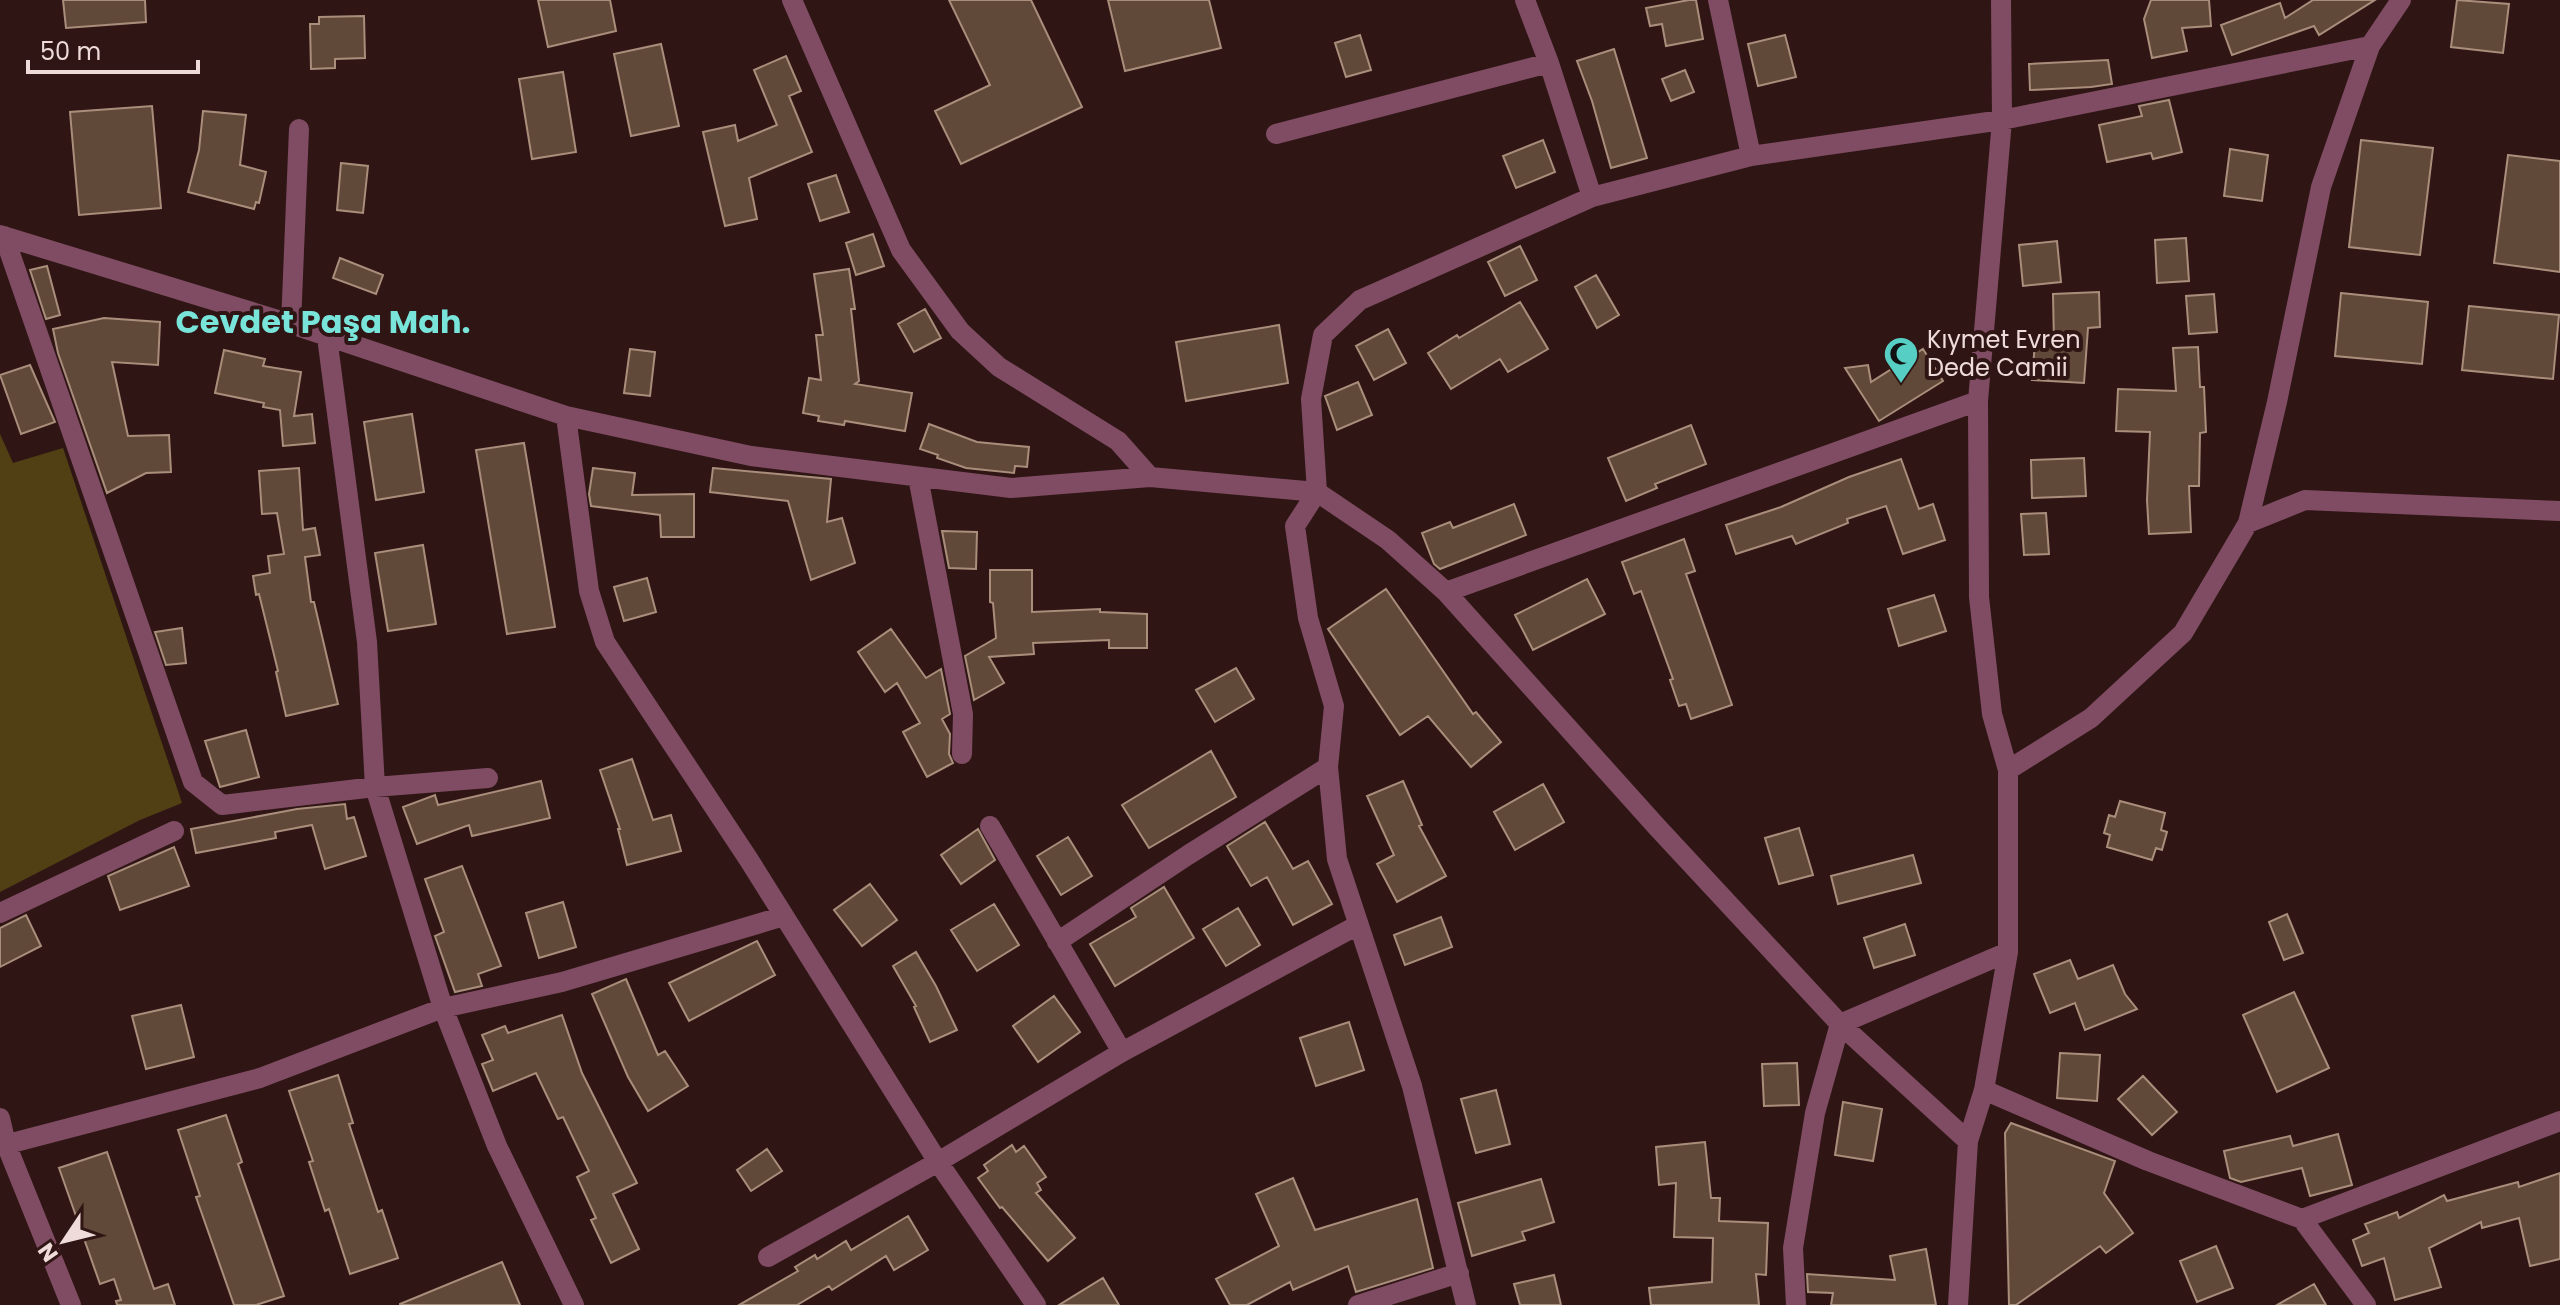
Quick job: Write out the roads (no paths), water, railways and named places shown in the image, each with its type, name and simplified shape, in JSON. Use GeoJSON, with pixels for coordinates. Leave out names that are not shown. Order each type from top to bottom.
{"type":"FeatureCollection","features":[{"type":"Feature","properties":{"kind":"street"},"geometry":{"type":"LineString","coordinates":[[792,0],[901,250],[960,331],[999,367],[1118,441],[1150,477]]}},
{"type":"Feature","properties":{"kind":"street"},"geometry":{"type":"LineString","coordinates":[[1525,0],[1549,63],[1592,197]]}},
{"type":"Feature","properties":{"kind":"street"},"geometry":{"type":"LineString","coordinates":[[1718,0],[1751,156]]}},
{"type":"Feature","properties":{"kind":"street"},"geometry":{"type":"LineString","coordinates":[[1958,1305],[1968,1141],[1984,1090],[2008,952],[2008,770],[1992,714],[1979,597],[1978,401],[2002,120],[2001,0]]}},
{"type":"Feature","properties":{"kind":"street"},"geometry":{"type":"LineString","coordinates":[[2008,770],[2091,718],[2183,633],[2248,523],[2277,402],[2321,187],[2370,46],[2401,0]]}},
{"type":"Feature","properties":{"kind":"street"},"geometry":{"type":"LineString","coordinates":[[1466,1305],[1412,1086],[1337,859],[1328,767],[1334,706],[1308,618],[1295,526],[1317,492],[1311,399],[1323,335],[1360,300],[1592,197],[1751,156],[2002,120],[2370,46]]}},
{"type":"Feature","properties":{"kind":"street"},"geometry":{"type":"LineString","coordinates":[[1276,134],[1549,63]]}},
{"type":"Feature","properties":{"kind":"street"},"geometry":{"type":"LineString","coordinates":[[291,324],[299,129]]}},
{"type":"Feature","properties":{"kind":"street"},"geometry":{"type":"LineString","coordinates":[[2,235],[291,324],[566,416],[751,456],[1011,488],[1150,477],[1317,492],[1388,540],[1446,592],[1657,827],[1840,1024],[1968,1141]]}},
{"type":"Feature","properties":{"kind":"street"},"geometry":{"type":"LineString","coordinates":[[2,235],[193,782],[222,805],[375,787],[488,778]]}},
{"type":"Feature","properties":{"kind":"street"},"geometry":{"type":"LineString","coordinates":[[327,337],[367,642],[375,787],[443,1008],[497,1146],[574,1305]]}},
{"type":"Feature","properties":{"kind":"street"},"geometry":{"type":"LineString","coordinates":[[1446,592],[1978,401]]}},
{"type":"Feature","properties":{"kind":"street"},"geometry":{"type":"LineString","coordinates":[[566,416],[589,591],[605,642],[784,916],[938,1162],[1036,1305]]}},
{"type":"Feature","properties":{"kind":"street"},"geometry":{"type":"LineString","coordinates":[[918,477],[963,714],[962,754]]}},
{"type":"Feature","properties":{"kind":"street"},"geometry":{"type":"LineString","coordinates":[[2248,523],[2305,500],[2560,511]]}},
{"type":"Feature","properties":{"kind":"street"},"geometry":{"type":"LineString","coordinates":[[1057,942],[1328,767]]}},
{"type":"Feature","properties":{"kind":"street"},"geometry":{"type":"LineString","coordinates":[[990,826],[1122,1052]]}},
{"type":"Feature","properties":{"kind":"street"},"geometry":{"type":"LineString","coordinates":[[0,913],[174,831]]}},
{"type":"Feature","properties":{"kind":"street"},"geometry":{"type":"LineString","coordinates":[[3,1145],[260,1078],[443,1008],[562,982],[784,916]]}},
{"type":"Feature","properties":{"kind":"street"},"geometry":{"type":"LineString","coordinates":[[768,1257],[938,1162],[1122,1052],[1358,925]]}},
{"type":"Feature","properties":{"kind":"street"},"geometry":{"type":"LineString","coordinates":[[1840,1024],[2008,952]]}},
{"type":"Feature","properties":{"kind":"street"},"geometry":{"type":"LineString","coordinates":[[1796,1305],[1793,1248],[1815,1113],[1840,1024]]}},
{"type":"Feature","properties":{"kind":"street"},"geometry":{"type":"LineString","coordinates":[[1984,1090],[2148,1161],[2302,1219],[2366,1305]]}},
{"type":"Feature","properties":{"kind":"street"},"geometry":{"type":"LineString","coordinates":[[0,1118],[3,1145],[71,1305]]}},
{"type":"Feature","properties":{"kind":"street"},"geometry":{"type":"LineString","coordinates":[[2302,1219],[2560,1121]]}},
{"type":"Feature","properties":{"kind":"street"},"geometry":{"type":"LineString","coordinates":[[1358,1305],[1459,1273]]}},
{"type":"Feature","properties":{"kind":"place","name":"Kıymet Evren Dede Camii"},"geometry":{"type":"Point","coordinates":[1901,385]}},
{"type":"Feature","properties":{"kind":"district","name":"Cevdet Paşa Mah."},"geometry":{"type":"Point","coordinates":[323,322]}}]}
